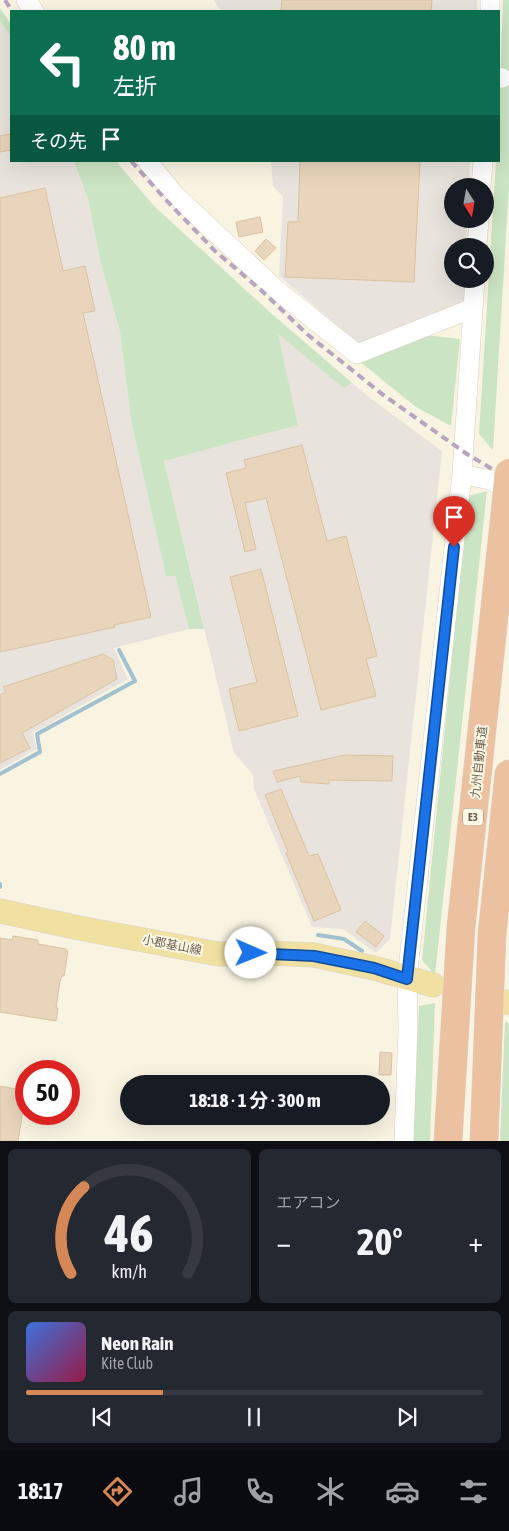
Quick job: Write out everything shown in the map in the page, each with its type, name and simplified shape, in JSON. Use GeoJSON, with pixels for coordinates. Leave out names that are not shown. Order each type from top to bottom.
{"type":"FeatureCollection","features":[{"type":"Feature","properties":{"kind":"highway","name":"九州自動車道"},"geometry":{"type":"LineString","coordinates":[[448,1141],[461,927],[508,486]]}},
{"type":"Feature","properties":{"kind":"highway"},"geometry":{"type":"LineString","coordinates":[[484,1141],[492,934],[509,774]]}},
{"type":"Feature","properties":{"kind":"main road","name":"小郡基山線"},"geometry":{"type":"LineString","coordinates":[[0,911],[218,954],[267,953],[314,956],[374,968],[433,985]]}},
{"type":"Feature","properties":{"kind":"street"},"geometry":{"type":"LineString","coordinates":[[148,162],[176,196],[278,291],[357,354],[473,308]]}},
{"type":"Feature","properties":{"kind":"street"},"geometry":{"type":"LineString","coordinates":[[482,178],[483,162]]}},
{"type":"Feature","properties":{"kind":"street"},"geometry":{"type":"LineString","coordinates":[[404,1141],[408,1028],[407,979],[462,474],[474,288]]}},
{"type":"Feature","properties":{"kind":"street"},"geometry":{"type":"LineString","coordinates":[[462,474],[508,486]]}},
{"type":"Feature","properties":{"kind":"shaded area"},"geometry":{"type":"Polygon","coordinates":[[[214,0],[477,0],[477,10],[220,10],[214,0]]]}},
{"type":"Feature","properties":{"kind":"shaded area"},"geometry":{"type":"Polygon","coordinates":[[[0,21],[10,36],[10,162],[74,162],[88,199],[100,260],[120,332],[131,420],[166,575],[175,576],[189,629],[114,648],[128,679],[33,733],[37,749],[0,770],[0,21]]]}},
{"type":"Feature","properties":{"kind":"shaded area"},"geometry":{"type":"Polygon","coordinates":[[[271,162],[470,162],[469,178],[444,178],[444,228],[467,228],[466,238],[444,238],[444,288],[465,288],[464,303],[360,345],[279,276],[283,197],[273,186],[271,162]]]}},
{"type":"Feature","properties":{"kind":"shaded area"},"geometry":{"type":"Polygon","coordinates":[[[273,315],[369,397],[442,451],[390,939],[376,953],[343,929],[312,927],[254,789],[253,775],[234,753],[164,461],[298,425],[273,315]]]}},
{"type":"Feature","properties":{"kind":"green space"},"geometry":{"type":"Polygon","coordinates":[[[503,0],[509,0],[509,186],[493,450],[479,434],[488,288],[494,288],[494,238],[491,238],[492,228],[494,228],[496,162],[500,162],[503,0]]]}},
{"type":"Feature","properties":{"kind":"green space"},"geometry":{"type":"Polygon","coordinates":[[[0,8],[10,23],[10,36],[0,21],[0,8]]]}},
{"type":"Feature","properties":{"kind":"green space"},"geometry":{"type":"Polygon","coordinates":[[[74,162],[117,162],[154,206],[273,315],[352,383],[344,388],[278,334],[298,425],[164,461],[204,629],[189,629],[175,576],[166,576],[131,420],[120,332],[100,260],[88,199],[74,162]]]}},
{"type":"Feature","properties":{"kind":"green space"},"geometry":{"type":"Polygon","coordinates":[[[425,335],[460,339],[451,426],[416,407],[359,361],[425,335]]]}},
{"type":"Feature","properties":{"kind":"green space"},"geometry":{"type":"Polygon","coordinates":[[[487,491],[435,975],[422,960],[468,496],[487,491]]]}},
{"type":"Feature","properties":{"kind":"green space"},"geometry":{"type":"Polygon","coordinates":[[[435,1003],[430,1141],[412,1141],[419,1006],[435,1003]]]}},
{"type":"Feature","properties":{"kind":"green space"},"geometry":{"type":"Polygon","coordinates":[[[505,1021],[509,1024],[509,1141],[500,1141],[505,1021]]]}},
{"type":"Feature","properties":{"kind":"building"},"geometry":{"type":"Polygon","coordinates":[[[282,0],[432,0],[431,10],[281,10],[282,0]]]}},
{"type":"Feature","properties":{"kind":"building"},"geometry":{"type":"Polygon","coordinates":[[[10,134],[10,150],[0,152],[0,136],[10,134]]]}},
{"type":"Feature","properties":{"kind":"building"},"geometry":{"type":"Polygon","coordinates":[[[300,162],[420,162],[414,282],[285,277],[288,222],[298,222],[300,162]]]}},
{"type":"Feature","properties":{"kind":"building"},"geometry":{"type":"Polygon","coordinates":[[[45,188],[63,271],[85,266],[95,311],[83,313],[151,617],[114,625],[115,627],[0,652],[0,198],[45,188]]]}},
{"type":"Feature","properties":{"kind":"building"},"geometry":{"type":"Polygon","coordinates":[[[260,217],[263,232],[239,237],[236,222],[260,217]]]}},
{"type":"Feature","properties":{"kind":"building"},"geometry":{"type":"Polygon","coordinates":[[[266,239],[276,248],[264,260],[255,251],[266,239]]]}},
{"type":"Feature","properties":{"kind":"building"},"geometry":{"type":"Polygon","coordinates":[[[302,445],[327,541],[346,536],[377,656],[366,659],[376,696],[321,710],[266,498],[245,503],[256,549],[245,552],[226,473],[246,468],[244,460],[302,445]]]}},
{"type":"Feature","properties":{"kind":"building"},"geometry":{"type":"Polygon","coordinates":[[[261,569],[298,716],[239,731],[229,689],[257,682],[230,577],[261,569]]]}},
{"type":"Feature","properties":{"kind":"building"},"geometry":{"type":"Polygon","coordinates":[[[103,654],[113,660],[117,679],[22,733],[30,748],[0,763],[0,695],[6,692],[3,687],[103,654]]]}},
{"type":"Feature","properties":{"kind":"building"},"geometry":{"type":"Polygon","coordinates":[[[345,755],[393,756],[392,781],[329,780],[329,784],[301,782],[300,776],[277,782],[273,771],[345,755]]]}},
{"type":"Feature","properties":{"kind":"building"},"geometry":{"type":"Polygon","coordinates":[[[281,789],[309,856],[318,854],[341,910],[314,921],[265,795],[281,789]]]}},
{"type":"Feature","properties":{"kind":"building"},"geometry":{"type":"Polygon","coordinates":[[[365,921],[384,936],[376,947],[356,932],[365,921]]]}},
{"type":"Feature","properties":{"kind":"building"},"geometry":{"type":"Polygon","coordinates":[[[13,936],[38,940],[38,944],[68,951],[64,976],[62,976],[60,981],[56,1021],[0,1012],[0,938],[12,940],[13,936]]]}},
{"type":"Feature","properties":{"kind":"building"},"geometry":{"type":"Polygon","coordinates":[[[380,1052],[392,1053],[391,1075],[379,1075],[380,1052]]]}},
{"type":"Feature","properties":{"kind":"building"},"geometry":{"type":"Polygon","coordinates":[[[0,1086],[15,1089],[15,1125],[21,1125],[18,1141],[0,1141],[0,1086]]]}},
{"type":"Feature","properties":{"kind":"waterway"},"geometry":{"type":"LineString","coordinates":[[0,774],[40,752],[37,734],[135,681],[119,650]]}},
{"type":"Feature","properties":{"kind":"waterway"},"geometry":{"type":"LineString","coordinates":[[318,935],[344,939],[362,951]]}},
{"type":"Feature","properties":{"kind":"railway"},"geometry":{"type":"LineString","coordinates":[[5,0],[11,10]]}},
{"type":"Feature","properties":{"kind":"railway"},"geometry":{"type":"LineString","coordinates":[[132,162],[215,251],[262,291],[307,334],[382,394],[467,454],[509,479]]}},
{"type":"Feature","properties":{"kind":"route"},"geometry":{"type":"LineString","coordinates":[[251,953],[314,956],[374,968],[407,979],[454,547]]}}]}
